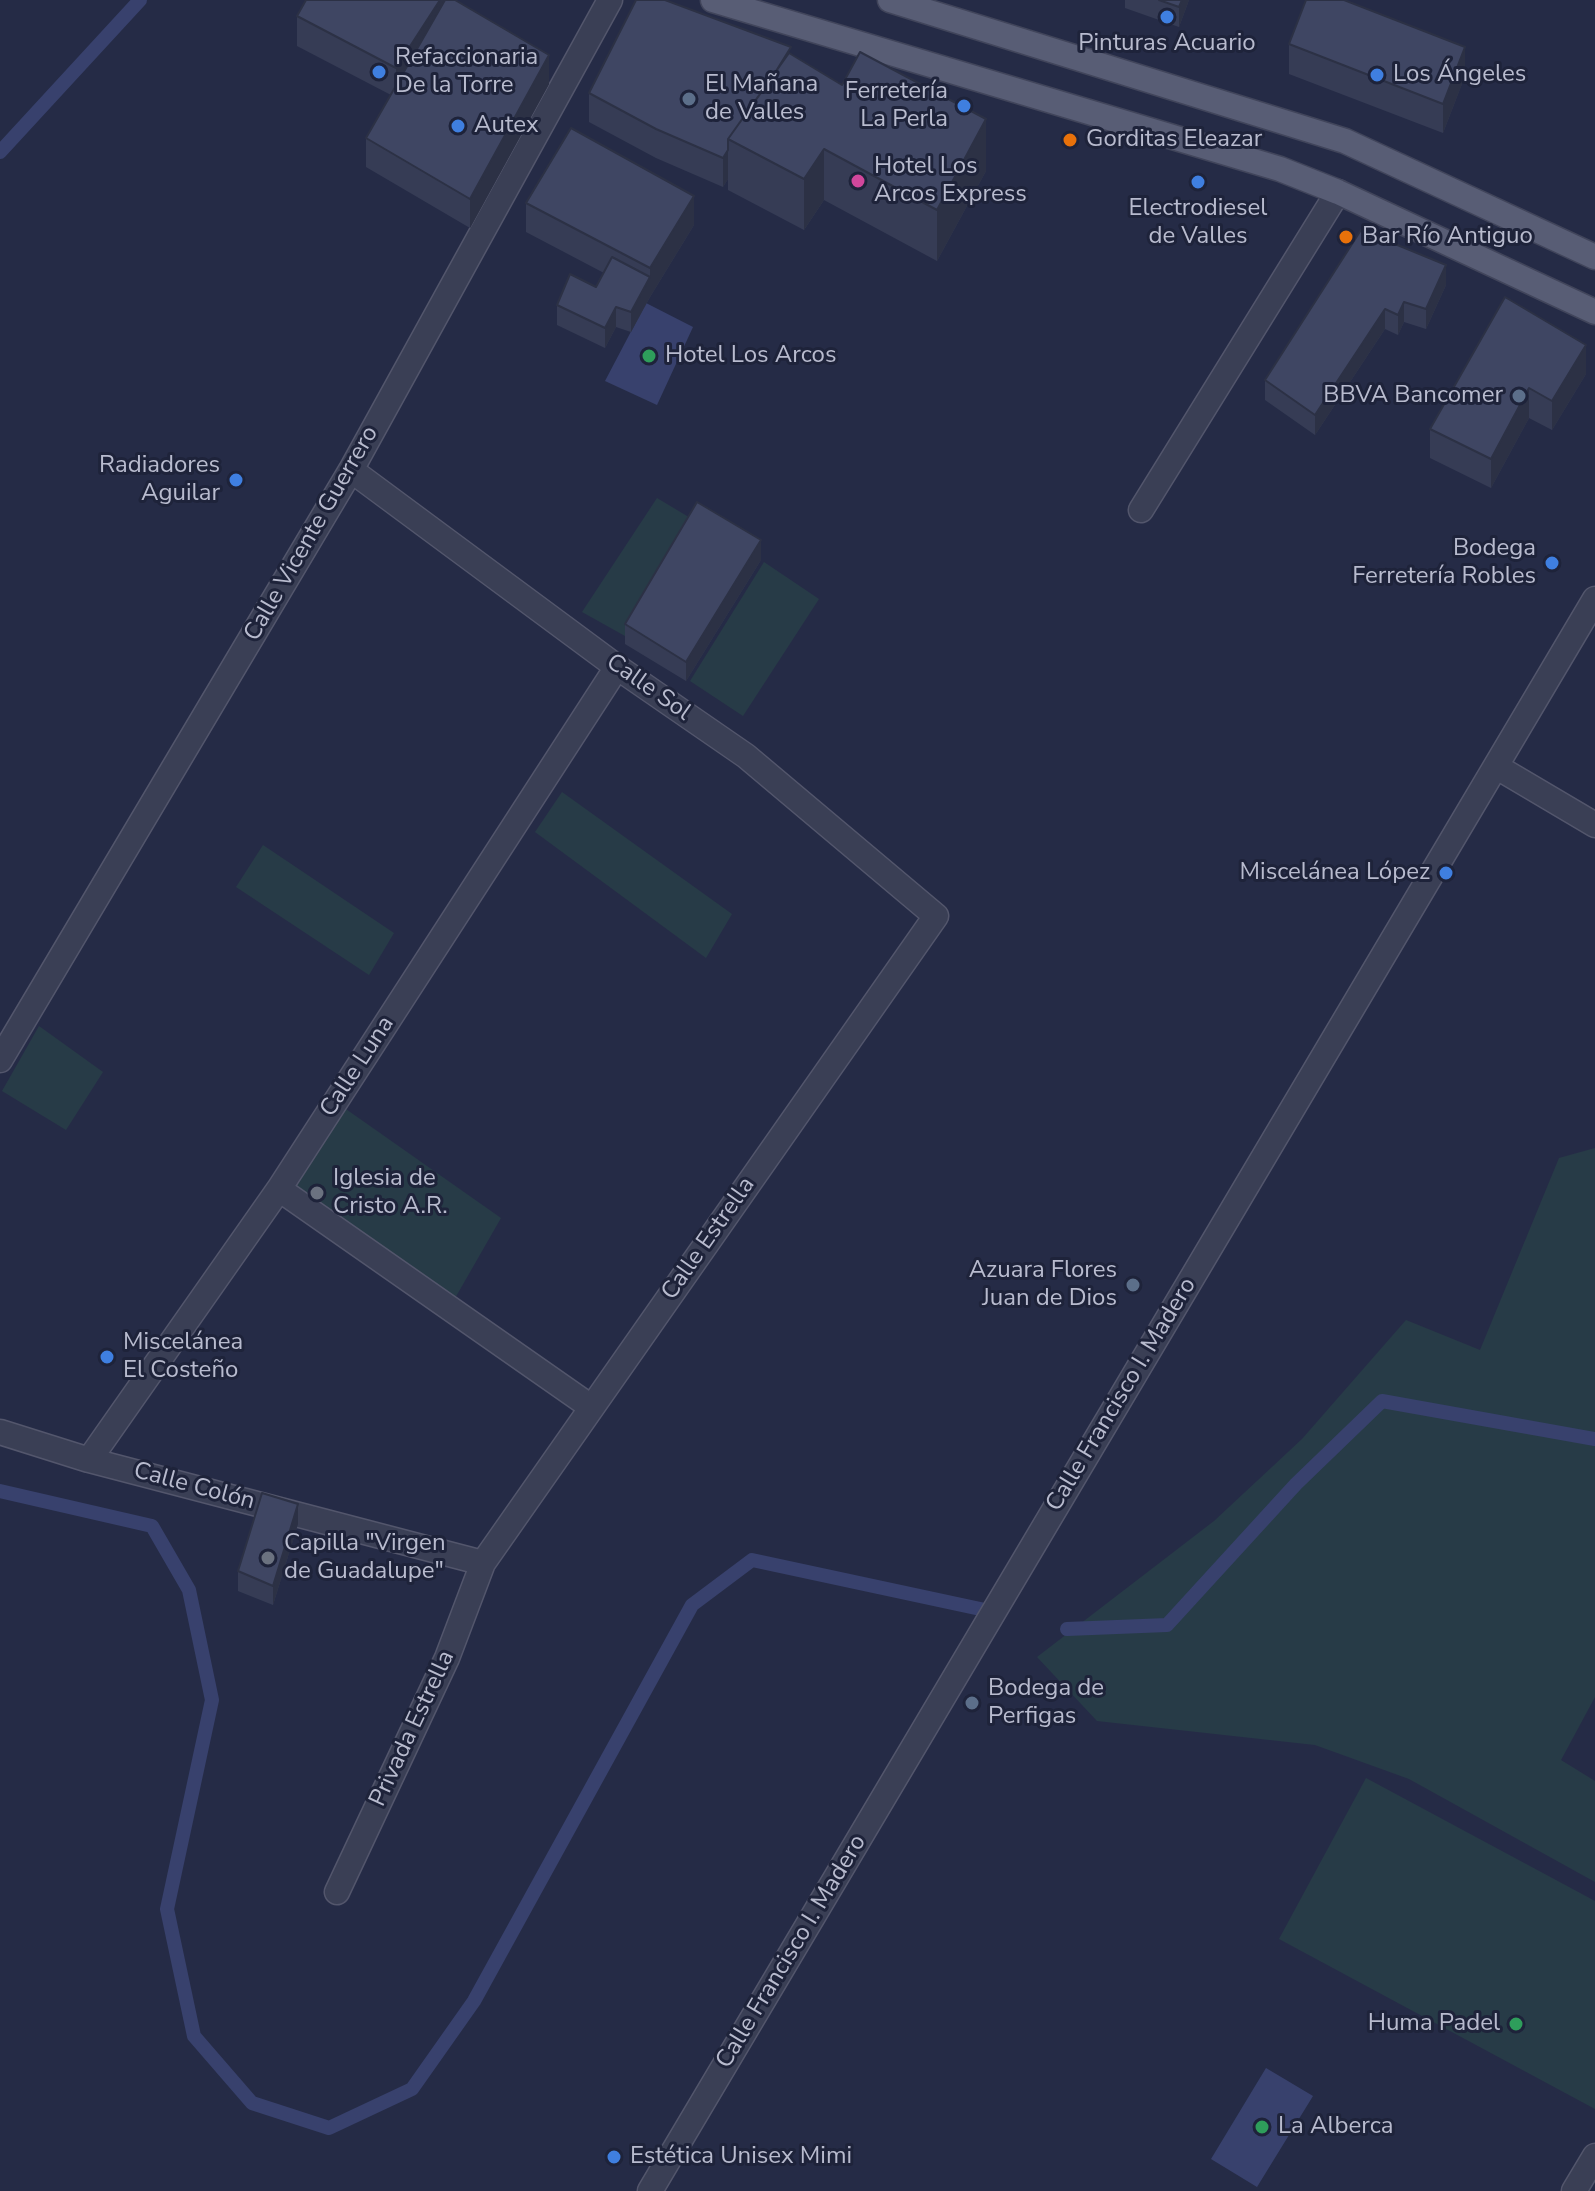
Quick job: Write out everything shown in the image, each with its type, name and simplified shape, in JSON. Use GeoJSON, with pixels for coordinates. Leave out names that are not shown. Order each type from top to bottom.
{"type":"FeatureCollection","features":[{"type":"Feature","properties":{"kind":"main road"},"geometry":{"type":"LineString","coordinates":[[713,0],[1280,169],[1338,192],[1595,312]]}},
{"type":"Feature","properties":{"kind":"main road"},"geometry":{"type":"LineString","coordinates":[[890,0],[1345,141],[1595,257]]}},
{"type":"Feature","properties":{"kind":"street","name":"Calle Vicente Guerrero"},"geometry":{"type":"LineString","coordinates":[[0,1060],[351,470],[610,0]]}},
{"type":"Feature","properties":{"kind":"street"},"geometry":{"type":"LineString","coordinates":[[1141,510],[1338,192]]}},
{"type":"Feature","properties":{"kind":"street","name":"Calle Sol"},"geometry":{"type":"LineString","coordinates":[[351,470],[617,667],[746,756],[936,916]]}},
{"type":"Feature","properties":{"kind":"street","name":"Calle Francisco I. Madero"},"geometry":{"type":"LineString","coordinates":[[650,2191],[1595,599]]}},
{"type":"Feature","properties":{"kind":"street","name":"Calle Luna"},"geometry":{"type":"LineString","coordinates":[[89,1460],[279,1189],[617,667]]}},
{"type":"Feature","properties":{"kind":"street"},"geometry":{"type":"LineString","coordinates":[[1497,767],[1595,825]]}},
{"type":"Feature","properties":{"kind":"street","name":"Calle Estrella"},"geometry":{"type":"LineString","coordinates":[[483,1563],[936,916]]}},
{"type":"Feature","properties":{"kind":"street"},"geometry":{"type":"LineString","coordinates":[[279,1189],[591,1407]]}},
{"type":"Feature","properties":{"kind":"street","name":"Calle Colón"},"geometry":{"type":"LineString","coordinates":[[0,1432],[89,1460],[483,1563]]}},
{"type":"Feature","properties":{"kind":"street","name":"Privada Estrella"},"geometry":{"type":"LineString","coordinates":[[337,1892],[447,1658],[483,1563]]}},
{"type":"Feature","properties":{"kind":"street"},"geometry":{"type":"LineString","coordinates":[[1574,2191],[1595,2156]]}},
{"type":"Feature","properties":{"kind":"shaded area"},"geometry":{"type":"Polygon","coordinates":[[[657,498],[692,519],[625,636],[582,612],[657,498]]]}},
{"type":"Feature","properties":{"kind":"shaded area"},"geometry":{"type":"Polygon","coordinates":[[[764,562],[819,599],[743,716],[690,681],[764,562]]]}},
{"type":"Feature","properties":{"kind":"shaded area"},"geometry":{"type":"Polygon","coordinates":[[[562,792],[732,914],[706,958],[535,832],[562,792]]]}},
{"type":"Feature","properties":{"kind":"shaded area"},"geometry":{"type":"Polygon","coordinates":[[[263,845],[394,933],[369,975],[236,887],[263,845]]]}},
{"type":"Feature","properties":{"kind":"shaded area"},"geometry":{"type":"Polygon","coordinates":[[[39,1026],[103,1072],[66,1130],[2,1091],[39,1026]]]}},
{"type":"Feature","properties":{"kind":"shaded area"},"geometry":{"type":"Polygon","coordinates":[[[343,1107],[501,1218],[454,1300],[292,1188],[343,1107]]]}},
{"type":"Feature","properties":{"kind":"shaded area"},"geometry":{"type":"Polygon","coordinates":[[[1595,1148],[1595,1697],[1561,1760],[1595,1781],[1595,1882],[1409,1779],[1315,1745],[1097,1721],[1037,1657],[1214,1521],[1302,1439],[1406,1320],[1480,1350],[1559,1158],[1595,1148]]]}},
{"type":"Feature","properties":{"kind":"shaded area","name":"Huma Padel"},"geometry":{"type":"Polygon","coordinates":[[[1366,1778],[1595,1901],[1595,2109],[1279,1939],[1366,1778]]]}},
{"type":"Feature","properties":{"kind":"water","name":"Hotel Los Arcos"},"geometry":{"type":"Polygon","coordinates":[[[646,303],[693,327],[657,405],[605,381],[646,303]]]}},
{"type":"Feature","properties":{"kind":"water","name":"La Alberca"},"geometry":{"type":"Polygon","coordinates":[[[1266,2068],[1313,2096],[1257,2187],[1211,2159],[1266,2068]]]}},
{"type":"Feature","properties":{"kind":"building"},"geometry":{"type":"Polygon","coordinates":[[[306,0],[440,0],[396,68],[297,16],[306,0]]]}},
{"type":"Feature","properties":{"kind":"building","name":"Autex"},"geometry":{"type":"Polygon","coordinates":[[[445,0],[455,0],[549,55],[470,199],[366,138],[445,0]]]}},
{"type":"Feature","properties":{"kind":"building","name":"El Mañana de Valles"},"geometry":{"type":"Polygon","coordinates":[[[636,0],[665,0],[791,47],[728,139],[728,150],[723,158],[656,129],[589,93],[636,0]]]}},
{"type":"Feature","properties":{"kind":"building"},"geometry":{"type":"Polygon","coordinates":[[[1159,0],[1182,0],[1179,7],[1159,0]]]}},
{"type":"Feature","properties":{"kind":"building"},"geometry":{"type":"Polygon","coordinates":[[[1306,0],[1344,0],[1465,47],[1443,104],[1289,44],[1306,0]]]}},
{"type":"Feature","properties":{"kind":"building"},"geometry":{"type":"Polygon","coordinates":[[[860,52],[986,119],[937,210],[824,149],[804,179],[728,139],[789,53],[842,85],[860,52]]]}},
{"type":"Feature","properties":{"kind":"building"},"geometry":{"type":"Polygon","coordinates":[[[571,128],[694,196],[650,268],[526,203],[571,128]]]}},
{"type":"Feature","properties":{"kind":"building"},"geometry":{"type":"Polygon","coordinates":[[[1361,230],[1446,265],[1426,309],[1404,302],[1398,315],[1385,309],[1315,415],[1265,380],[1361,230]]]}},
{"type":"Feature","properties":{"kind":"building"},"geometry":{"type":"Polygon","coordinates":[[[612,257],[650,277],[631,312],[616,307],[605,328],[557,305],[570,274],[596,287],[612,257]]]}},
{"type":"Feature","properties":{"kind":"building","name":"BBVA Bancomer"},"geometry":{"type":"Polygon","coordinates":[[[1505,297],[1586,345],[1552,401],[1529,388],[1491,459],[1430,429],[1505,297]]]}},
{"type":"Feature","properties":{"kind":"building"},"geometry":{"type":"Polygon","coordinates":[[[697,502],[761,540],[686,662],[625,624],[697,502]]]}},
{"type":"Feature","properties":{"kind":"building"},"geometry":{"type":"Polygon","coordinates":[[[262,1493],[298,1504],[273,1586],[238,1571],[262,1493]]]}},
{"type":"Feature","properties":{"kind":"waterway"},"geometry":{"type":"LineString","coordinates":[[0,152],[140,0]]}},
{"type":"Feature","properties":{"kind":"waterway"},"geometry":{"type":"LineString","coordinates":[[1067,1629],[1167,1625],[1296,1484],[1382,1401],[1595,1439]]}},
{"type":"Feature","properties":{"kind":"waterway"},"geometry":{"type":"LineString","coordinates":[[0,1491],[152,1526],[189,1590],[212,1700],[167,1909],[194,2036],[252,2103],[329,2128],[412,2089],[474,2001],[692,1605],[752,1560],[985,1610]]}},
{"type":"Feature","properties":{"kind":"place","name":"Pinturas Acuario"},"geometry":{"type":"Point","coordinates":[1167,17]}},
{"type":"Feature","properties":{"kind":"place","name":"Refaccionaria De la Torre"},"geometry":{"type":"Point","coordinates":[379,72]}},
{"type":"Feature","properties":{"kind":"place","name":"Los Ángeles"},"geometry":{"type":"Point","coordinates":[1377,75]}},
{"type":"Feature","properties":{"kind":"place","name":"El Mañana de Valles"},"geometry":{"type":"Point","coordinates":[689,99]}},
{"type":"Feature","properties":{"kind":"place","name":"Ferretería La Perla"},"geometry":{"type":"Point","coordinates":[964,106]}},
{"type":"Feature","properties":{"kind":"place","name":"Autex"},"geometry":{"type":"Point","coordinates":[458,126]}},
{"type":"Feature","properties":{"kind":"place","name":"Gorditas Eleazar"},"geometry":{"type":"Point","coordinates":[1070,140]}},
{"type":"Feature","properties":{"kind":"place","name":"Hotel Los Arcos Express"},"geometry":{"type":"Point","coordinates":[858,181]}},
{"type":"Feature","properties":{"kind":"place","name":"Electrodiesel de Valles"},"geometry":{"type":"Point","coordinates":[1198,182]}},
{"type":"Feature","properties":{"kind":"place","name":"Bar Río Antiguo"},"geometry":{"type":"Point","coordinates":[1346,237]}},
{"type":"Feature","properties":{"kind":"place","name":"Hotel Los Arcos"},"geometry":{"type":"Point","coordinates":[649,356]}},
{"type":"Feature","properties":{"kind":"place","name":"BBVA Bancomer"},"geometry":{"type":"Point","coordinates":[1519,396]}},
{"type":"Feature","properties":{"kind":"place","name":"Radiadores Aguilar"},"geometry":{"type":"Point","coordinates":[236,480]}},
{"type":"Feature","properties":{"kind":"place","name":"Bodega Ferretería Robles"},"geometry":{"type":"Point","coordinates":[1552,563]}},
{"type":"Feature","properties":{"kind":"place","name":"Miscelánea López"},"geometry":{"type":"Point","coordinates":[1446,873]}},
{"type":"Feature","properties":{"kind":"place","name":"Iglesia de Cristo A.R."},"geometry":{"type":"Point","coordinates":[317,1193]}},
{"type":"Feature","properties":{"kind":"place","name":"Azuara Flores Juan de Dios"},"geometry":{"type":"Point","coordinates":[1133,1285]}},
{"type":"Feature","properties":{"kind":"place","name":"Miscelánea El Costeño"},"geometry":{"type":"Point","coordinates":[107,1357]}},
{"type":"Feature","properties":{"kind":"place","name":"Capilla \"Virgen de Guadalupe\""},"geometry":{"type":"Point","coordinates":[268,1558]}},
{"type":"Feature","properties":{"kind":"place","name":"Bodega de Perfigas"},"geometry":{"type":"Point","coordinates":[972,1703]}},
{"type":"Feature","properties":{"kind":"place","name":"Huma Padel"},"geometry":{"type":"Point","coordinates":[1516,2024]}},
{"type":"Feature","properties":{"kind":"place","name":"La Alberca"},"geometry":{"type":"Point","coordinates":[1262,2127]}},
{"type":"Feature","properties":{"kind":"place","name":"Estética Unisex Mimi"},"geometry":{"type":"Point","coordinates":[614,2157]}}]}
